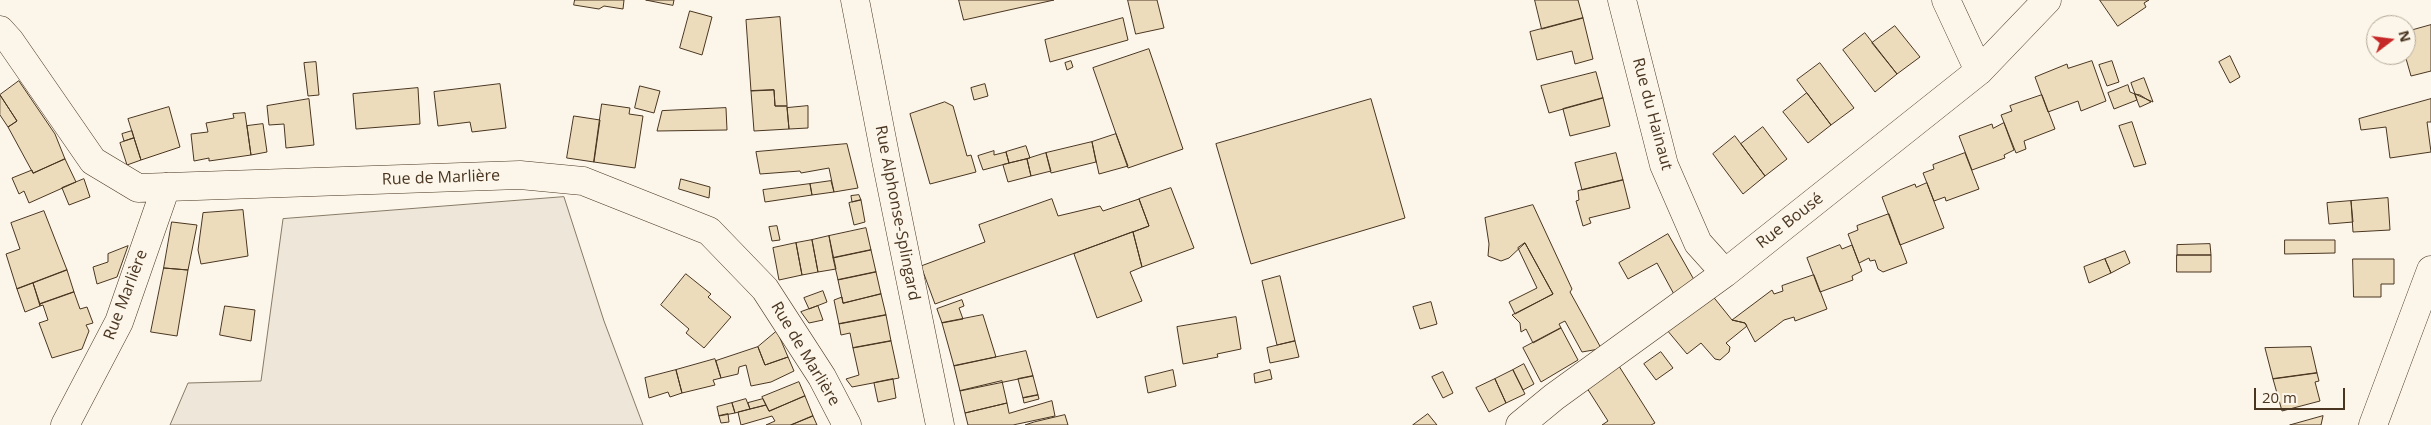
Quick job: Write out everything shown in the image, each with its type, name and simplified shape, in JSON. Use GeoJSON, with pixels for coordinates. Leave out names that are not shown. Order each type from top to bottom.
{"type":"FeatureCollection","features":[{"type":"Feature","properties":{"kind":"street","name":"Rue Alphonse-Splingard"},"geometry":{"type":"LineString","coordinates":[[856,0],[886,160],[940,425]]}},
{"type":"Feature","properties":{"kind":"street","name":"Rue du Hainaut"},"geometry":{"type":"LineString","coordinates":[[1622,0],[1664,165],[1698,243],[1724,273]]}},
{"type":"Feature","properties":{"kind":"street"},"geometry":{"type":"LineString","coordinates":[[1946,0],[1979,71]]}},
{"type":"Feature","properties":{"kind":"street","name":"Rue Bousé"},"geometry":{"type":"LineString","coordinates":[[1520,425],[1554,397],[1724,273],[1979,71],[2047,0]]}},
{"type":"Feature","properties":{"kind":"street","name":"Rue de Marlière"},"geometry":{"type":"LineString","coordinates":[[0,30],[10,41],[93,161],[138,188],[520,175],[583,181],[709,231],[765,289],[822,377],[847,425]]}},
{"type":"Feature","properties":{"kind":"street","name":"Rue Marlière"},"geometry":{"type":"LineString","coordinates":[[65,425],[119,322],[166,188]]}},
{"type":"Feature","properties":{"kind":"street"},"geometry":{"type":"LineString","coordinates":[[2373,425],[2431,270]]}},
{"type":"Feature","properties":{"kind":"shaded area"},"geometry":{"type":"Polygon","coordinates":[[[564,197],[604,321],[643,425],[170,425],[188,383],[261,381],[283,219],[564,197]]]}},
{"type":"Feature","properties":{"kind":"building"},"geometry":{"type":"Polygon","coordinates":[[[575,0],[624,0],[623,9],[604,6],[599,9],[574,5],[575,0]]]}},
{"type":"Feature","properties":{"kind":"building"},"geometry":{"type":"Polygon","coordinates":[[[646,0],[674,0],[673,5],[646,0]]]}},
{"type":"Feature","properties":{"kind":"building"},"geometry":{"type":"Polygon","coordinates":[[[959,0],[1054,0],[964,20],[959,0]]]}},
{"type":"Feature","properties":{"kind":"building"},"geometry":{"type":"Polygon","coordinates":[[[1128,0],[1157,0],[1164,28],[1136,34],[1128,0]]]}},
{"type":"Feature","properties":{"kind":"building"},"geometry":{"type":"Polygon","coordinates":[[[1535,0],[1578,0],[1583,18],[1542,29],[1535,0]]]}},
{"type":"Feature","properties":{"kind":"building"},"geometry":{"type":"Polygon","coordinates":[[[2100,0],[2149,0],[2144,3],[2146,7],[2118,26],[2100,0]]]}},
{"type":"Feature","properties":{"kind":"building"},"geometry":{"type":"Polygon","coordinates":[[[690,11],[712,17],[702,55],[680,48],[690,11]]]}},
{"type":"Feature","properties":{"kind":"building"},"geometry":{"type":"Polygon","coordinates":[[[780,17],[787,106],[775,106],[774,90],[751,91],[746,20],[780,17]]]}},
{"type":"Feature","properties":{"kind":"building"},"geometry":{"type":"Polygon","coordinates":[[[1123,18],[1128,40],[1050,62],[1045,40],[1123,18]]]}},
{"type":"Feature","properties":{"kind":"building"},"geometry":{"type":"Polygon","coordinates":[[[1583,18],[1593,59],[1575,64],[1572,51],[1537,60],[1530,32],[1583,18]]]}},
{"type":"Feature","properties":{"kind":"building"},"geometry":{"type":"Polygon","coordinates":[[[2431,25],[2431,71],[2411,76],[2408,65],[2416,65],[2416,29],[2431,25]]]}},
{"type":"Feature","properties":{"kind":"building"},"geometry":{"type":"Polygon","coordinates":[[[1895,26],[1920,57],[1897,74],[1872,43],[1895,26]]]}},
{"type":"Feature","properties":{"kind":"building"},"geometry":{"type":"Polygon","coordinates":[[[1865,33],[1897,74],[1875,92],[1843,50],[1865,33]]]}},
{"type":"Feature","properties":{"kind":"building"},"geometry":{"type":"Polygon","coordinates":[[[1149,49],[1183,149],[1128,168],[1093,68],[1149,49]]]}},
{"type":"Feature","properties":{"kind":"building"},"geometry":{"type":"Polygon","coordinates":[[[2230,56],[2240,77],[2230,83],[2219,62],[2230,56]]]}},
{"type":"Feature","properties":{"kind":"building"},"geometry":{"type":"Polygon","coordinates":[[[1071,61],[1073,67],[1067,70],[1065,63],[1071,61]]]}},
{"type":"Feature","properties":{"kind":"building"},"geometry":{"type":"Polygon","coordinates":[[[2092,61],[2106,101],[2081,111],[2078,101],[2048,112],[2035,77],[2067,64],[2068,68],[2092,61]]]}},
{"type":"Feature","properties":{"kind":"building"},"geometry":{"type":"Polygon","coordinates":[[[2112,61],[2119,82],[2107,86],[2099,65],[2112,61]]]}},
{"type":"Feature","properties":{"kind":"building"},"geometry":{"type":"Polygon","coordinates":[[[316,62],[319,95],[308,96],[304,63],[316,62]]]}},
{"type":"Feature","properties":{"kind":"building"},"geometry":{"type":"Polygon","coordinates":[[[1820,63],[1854,108],[1831,125],[1797,80],[1820,63]]]}},
{"type":"Feature","properties":{"kind":"building"},"geometry":{"type":"Polygon","coordinates":[[[1596,72],[1603,98],[1549,113],[1541,86],[1596,72]]]}},
{"type":"Feature","properties":{"kind":"building"},"geometry":{"type":"Polygon","coordinates":[[[2144,78],[2153,102],[2135,94],[2131,83],[2144,78]]]}},
{"type":"Feature","properties":{"kind":"building"},"geometry":{"type":"Polygon","coordinates":[[[19,81],[55,134],[65,159],[33,173],[8,127],[17,121],[0,95],[19,81]]]}},
{"type":"Feature","properties":{"kind":"building"},"geometry":{"type":"Polygon","coordinates":[[[500,84],[506,128],[472,132],[470,122],[438,126],[434,92],[500,84]]]}},
{"type":"Feature","properties":{"kind":"building"},"geometry":{"type":"Polygon","coordinates":[[[985,84],[988,96],[974,100],[971,88],[985,84]]]}},
{"type":"Feature","properties":{"kind":"building"},"geometry":{"type":"Polygon","coordinates":[[[2128,85],[2130,92],[2135,94],[2137,100],[2114,109],[2108,93],[2128,85]]]}},
{"type":"Feature","properties":{"kind":"building"},"geometry":{"type":"Polygon","coordinates":[[[640,86],[660,91],[654,113],[635,108],[640,86]]]}},
{"type":"Feature","properties":{"kind":"building"},"geometry":{"type":"Polygon","coordinates":[[[418,88],[420,124],[356,129],[353,94],[418,88]]]}},
{"type":"Feature","properties":{"kind":"building"},"geometry":{"type":"Polygon","coordinates":[[[774,90],[775,106],[787,106],[789,129],[754,131],[751,91],[774,90]]]}},
{"type":"Feature","properties":{"kind":"building"},"geometry":{"type":"Polygon","coordinates":[[[1807,93],[1831,125],[1808,143],[1783,112],[1807,93]]]}},
{"type":"Feature","properties":{"kind":"building"},"geometry":{"type":"Polygon","coordinates":[[[2135,94],[2140,95],[2151,102],[2140,107],[2135,94]]]}},
{"type":"Feature","properties":{"kind":"building"},"geometry":{"type":"Polygon","coordinates":[[[0,95],[17,121],[8,127],[0,115],[0,95]]]}},
{"type":"Feature","properties":{"kind":"building"},"geometry":{"type":"Polygon","coordinates":[[[2042,95],[2055,129],[2024,141],[2026,149],[2016,153],[2001,115],[2012,111],[2010,106],[2042,95]]]}},
{"type":"Feature","properties":{"kind":"building"},"geometry":{"type":"Polygon","coordinates":[[[1603,98],[1610,126],[1570,136],[1563,109],[1603,98]]]}},
{"type":"Feature","properties":{"kind":"building"},"geometry":{"type":"Polygon","coordinates":[[[309,99],[314,145],[286,148],[284,124],[269,125],[267,106],[309,99]]]}},
{"type":"Feature","properties":{"kind":"building"},"geometry":{"type":"Polygon","coordinates":[[[1371,99],[1405,218],[1251,264],[1216,144],[1371,99]]]}},
{"type":"Feature","properties":{"kind":"building"},"geometry":{"type":"Polygon","coordinates":[[[2431,99],[2431,122],[2427,122],[2431,152],[2390,158],[2386,127],[2361,130],[2359,119],[2431,99]]]}},
{"type":"Feature","properties":{"kind":"building"},"geometry":{"type":"Polygon","coordinates":[[[945,102],[953,106],[967,156],[971,155],[976,172],[930,184],[910,114],[945,102]]]}},
{"type":"Feature","properties":{"kind":"building"},"geometry":{"type":"Polygon","coordinates":[[[602,104],[630,108],[629,114],[643,116],[635,168],[594,162],[602,104]]]}},
{"type":"Feature","properties":{"kind":"building"},"geometry":{"type":"Polygon","coordinates":[[[808,106],[808,128],[789,129],[787,108],[808,106]]]}},
{"type":"Feature","properties":{"kind":"building"},"geometry":{"type":"Polygon","coordinates":[[[169,107],[180,147],[141,160],[128,119],[169,107]]]}},
{"type":"Feature","properties":{"kind":"building"},"geometry":{"type":"Polygon","coordinates":[[[726,108],[727,130],[657,131],[662,111],[726,108]]]}},
{"type":"Feature","properties":{"kind":"building"},"geometry":{"type":"Polygon","coordinates":[[[245,113],[251,155],[209,161],[209,158],[194,161],[191,134],[208,132],[206,123],[234,118],[233,114],[245,113]]]}},
{"type":"Feature","properties":{"kind":"building"},"geometry":{"type":"Polygon","coordinates":[[[574,116],[600,120],[594,162],[567,158],[574,116]]]}},
{"type":"Feature","properties":{"kind":"building"},"geometry":{"type":"Polygon","coordinates":[[[2132,122],[2146,164],[2134,167],[2119,126],[2132,122]]]}},
{"type":"Feature","properties":{"kind":"building"},"geometry":{"type":"Polygon","coordinates":[[[2004,123],[2014,150],[2004,155],[2005,158],[1972,170],[1959,136],[1992,124],[1993,128],[2004,123]]]}},
{"type":"Feature","properties":{"kind":"building"},"geometry":{"type":"Polygon","coordinates":[[[263,124],[267,152],[251,155],[247,126],[263,124]]]}},
{"type":"Feature","properties":{"kind":"building"},"geometry":{"type":"Polygon","coordinates":[[[1763,127],[1787,159],[1765,176],[1741,144],[1763,127]]]}},
{"type":"Feature","properties":{"kind":"building"},"geometry":{"type":"Polygon","coordinates":[[[132,131],[134,138],[124,141],[122,134],[132,131]]]}},
{"type":"Feature","properties":{"kind":"building"},"geometry":{"type":"Polygon","coordinates":[[[1116,134],[1128,166],[1099,174],[1092,142],[1116,134]]]}},
{"type":"Feature","properties":{"kind":"building"},"geometry":{"type":"Polygon","coordinates":[[[1735,136],[1765,176],[1743,194],[1713,154],[1735,136]]]}},
{"type":"Feature","properties":{"kind":"building"},"geometry":{"type":"Polygon","coordinates":[[[134,138],[141,160],[127,165],[120,143],[134,138]]]}},
{"type":"Feature","properties":{"kind":"building"},"geometry":{"type":"Polygon","coordinates":[[[1092,142],[1096,162],[1051,173],[1046,153],[1092,142]]]}},
{"type":"Feature","properties":{"kind":"building"},"geometry":{"type":"Polygon","coordinates":[[[847,144],[858,188],[834,192],[829,168],[801,173],[800,171],[760,174],[756,152],[847,144]]]}},
{"type":"Feature","properties":{"kind":"building"},"geometry":{"type":"Polygon","coordinates":[[[1026,146],[1030,158],[1009,163],[1006,152],[1026,146]]]}},
{"type":"Feature","properties":{"kind":"building"},"geometry":{"type":"Polygon","coordinates":[[[994,151],[994,155],[1006,152],[1009,163],[983,170],[978,156],[994,151]]]}},
{"type":"Feature","properties":{"kind":"building"},"geometry":{"type":"Polygon","coordinates":[[[1046,153],[1051,171],[1031,176],[1027,159],[1046,153]]]}},
{"type":"Feature","properties":{"kind":"building"},"geometry":{"type":"Polygon","coordinates":[[[1616,153],[1623,180],[1582,190],[1575,163],[1616,153]]]}},
{"type":"Feature","properties":{"kind":"building"},"geometry":{"type":"Polygon","coordinates":[[[1965,153],[1979,189],[1946,201],[1945,197],[1934,201],[1923,173],[1934,169],[1933,165],[1965,153]]]}},
{"type":"Feature","properties":{"kind":"building"},"geometry":{"type":"Polygon","coordinates":[[[65,159],[76,182],[29,203],[24,191],[19,194],[12,178],[32,170],[33,173],[65,159]]]}},
{"type":"Feature","properties":{"kind":"building"},"geometry":{"type":"Polygon","coordinates":[[[1027,159],[1031,176],[1008,182],[1003,165],[1027,159]]]}},
{"type":"Feature","properties":{"kind":"building"},"geometry":{"type":"Polygon","coordinates":[[[84,179],[90,197],[69,205],[62,188],[84,179]]]}},
{"type":"Feature","properties":{"kind":"building"},"geometry":{"type":"Polygon","coordinates":[[[681,179],[710,187],[709,198],[679,189],[681,179]]]}},
{"type":"Feature","properties":{"kind":"building"},"geometry":{"type":"Polygon","coordinates":[[[1623,180],[1630,208],[1589,218],[1591,223],[1583,226],[1576,201],[1579,200],[1578,191],[1623,180]]]}},
{"type":"Feature","properties":{"kind":"building"},"geometry":{"type":"Polygon","coordinates":[[[831,181],[834,192],[812,195],[810,184],[831,181]]]}},
{"type":"Feature","properties":{"kind":"building"},"geometry":{"type":"Polygon","coordinates":[[[1927,183],[1944,228],[1900,245],[1882,197],[1915,184],[1916,187],[1927,183]]]}},
{"type":"Feature","properties":{"kind":"building"},"geometry":{"type":"Polygon","coordinates":[[[810,184],[812,195],[765,202],[763,190],[810,184]]]}},
{"type":"Feature","properties":{"kind":"building"},"geometry":{"type":"Polygon","coordinates":[[[1171,188],[1194,248],[1142,267],[1133,232],[1149,226],[1139,199],[1171,188]]]}},
{"type":"Feature","properties":{"kind":"building"},"geometry":{"type":"Polygon","coordinates":[[[859,195],[861,200],[852,202],[851,196],[859,195]]]}},
{"type":"Feature","properties":{"kind":"building"},"geometry":{"type":"Polygon","coordinates":[[[2388,198],[2390,230],[2353,232],[2351,201],[2388,198]]]}},
{"type":"Feature","properties":{"kind":"building"},"geometry":{"type":"Polygon","coordinates":[[[1052,199],[1058,216],[1100,206],[1103,211],[1139,199],[1149,226],[935,304],[921,266],[985,242],[979,225],[1052,199]]]}},
{"type":"Feature","properties":{"kind":"building"},"geometry":{"type":"Polygon","coordinates":[[[861,200],[865,222],[854,225],[849,203],[861,200]]]}},
{"type":"Feature","properties":{"kind":"building"},"geometry":{"type":"Polygon","coordinates":[[[2351,201],[2353,222],[2329,224],[2327,203],[2351,201]]]}},
{"type":"Feature","properties":{"kind":"building"},"geometry":{"type":"Polygon","coordinates":[[[1533,205],[1572,289],[1570,292],[1601,348],[1599,349],[1582,352],[1565,321],[1559,324],[1561,328],[1533,343],[1526,329],[1521,332],[1520,323],[1512,315],[1553,294],[1525,243],[1509,258],[1501,261],[1488,256],[1489,244],[1485,218],[1533,205]]]}},
{"type":"Feature","properties":{"kind":"building"},"geometry":{"type":"Polygon","coordinates":[[[243,210],[248,256],[201,264],[198,250],[203,213],[243,210]]]}},
{"type":"Feature","properties":{"kind":"building"},"geometry":{"type":"Polygon","coordinates":[[[44,211],[67,270],[17,289],[6,254],[20,249],[11,223],[44,211]]]}},
{"type":"Feature","properties":{"kind":"building"},"geometry":{"type":"Polygon","coordinates":[[[1889,214],[1907,263],[1883,272],[1878,269],[1875,260],[1870,261],[1869,258],[1859,263],[1848,234],[1858,230],[1857,226],[1889,214]]]}},
{"type":"Feature","properties":{"kind":"building"},"geometry":{"type":"Polygon","coordinates":[[[172,222],[197,225],[188,270],[164,268],[172,222]]]}},
{"type":"Feature","properties":{"kind":"building"},"geometry":{"type":"Polygon","coordinates":[[[777,226],[780,240],[772,241],[769,227],[777,226]]]}},
{"type":"Feature","properties":{"kind":"building"},"geometry":{"type":"Polygon","coordinates":[[[866,228],[871,250],[833,258],[829,236],[866,228]]]}},
{"type":"Feature","properties":{"kind":"building"},"geometry":{"type":"Polygon","coordinates":[[[1133,232],[1142,267],[1130,272],[1142,301],[1097,318],[1074,254],[1133,232]]]}},
{"type":"Feature","properties":{"kind":"building"},"geometry":{"type":"Polygon","coordinates":[[[1668,234],[1697,285],[1676,298],[1657,263],[1628,279],[1619,263],[1668,234]]]}},
{"type":"Feature","properties":{"kind":"building"},"geometry":{"type":"Polygon","coordinates":[[[829,236],[836,269],[818,272],[812,240],[829,236]]]}},
{"type":"Feature","properties":{"kind":"building"},"geometry":{"type":"Polygon","coordinates":[[[812,240],[818,272],[802,275],[796,243],[812,240]]]}},
{"type":"Feature","properties":{"kind":"building"},"geometry":{"type":"Polygon","coordinates":[[[2285,240],[2335,240],[2335,253],[2285,254],[2285,240]]]}},
{"type":"Feature","properties":{"kind":"building"},"geometry":{"type":"Polygon","coordinates":[[[796,243],[802,275],[779,280],[773,248],[796,243]]]}},
{"type":"Feature","properties":{"kind":"building"},"geometry":{"type":"Polygon","coordinates":[[[1525,243],[1553,294],[1515,314],[1509,302],[1537,288],[1518,248],[1525,243]]]}},
{"type":"Feature","properties":{"kind":"building"},"geometry":{"type":"Polygon","coordinates":[[[2210,244],[2211,255],[2177,255],[2177,245],[2210,244]]]}},
{"type":"Feature","properties":{"kind":"building"},"geometry":{"type":"Polygon","coordinates":[[[1840,245],[1842,249],[1852,245],[1862,271],[1852,276],[1853,280],[1820,292],[1807,258],[1840,245]]]}},
{"type":"Feature","properties":{"kind":"building"},"geometry":{"type":"Polygon","coordinates":[[[128,246],[117,277],[97,284],[93,267],[108,262],[108,254],[128,246]]]}},
{"type":"Feature","properties":{"kind":"building"},"geometry":{"type":"Polygon","coordinates":[[[871,250],[876,272],[838,280],[833,258],[871,250]]]}},
{"type":"Feature","properties":{"kind":"building"},"geometry":{"type":"Polygon","coordinates":[[[2125,251],[2130,263],[2111,273],[2105,259],[2125,251]]]}},
{"type":"Feature","properties":{"kind":"building"},"geometry":{"type":"Polygon","coordinates":[[[2177,255],[2211,255],[2211,272],[2177,272],[2177,255]]]}},
{"type":"Feature","properties":{"kind":"building"},"geometry":{"type":"Polygon","coordinates":[[[2105,259],[2111,273],[2089,283],[2084,267],[2105,259]]]}},
{"type":"Feature","properties":{"kind":"building"},"geometry":{"type":"Polygon","coordinates":[[[2353,259],[2394,259],[2394,284],[2381,284],[2381,297],[2354,297],[2353,259]]]}},
{"type":"Feature","properties":{"kind":"building"},"geometry":{"type":"Polygon","coordinates":[[[164,268],[188,270],[177,336],[151,332],[164,268]]]}},
{"type":"Feature","properties":{"kind":"building"},"geometry":{"type":"Polygon","coordinates":[[[67,270],[74,292],[40,304],[33,283],[67,270]]]}},
{"type":"Feature","properties":{"kind":"building"},"geometry":{"type":"Polygon","coordinates":[[[876,272],[881,294],[843,303],[838,280],[876,272]]]}},
{"type":"Feature","properties":{"kind":"building"},"geometry":{"type":"Polygon","coordinates":[[[686,274],[711,294],[708,297],[731,317],[704,348],[686,333],[689,329],[661,305],[686,274]]]}},
{"type":"Feature","properties":{"kind":"building"},"geometry":{"type":"Polygon","coordinates":[[[1814,275],[1827,309],[1795,321],[1794,317],[1784,320],[1755,342],[1745,323],[1732,320],[1772,290],[1774,294],[1783,291],[1782,286],[1814,275]]]}},
{"type":"Feature","properties":{"kind":"building"},"geometry":{"type":"Polygon","coordinates":[[[1280,276],[1295,341],[1277,345],[1262,281],[1280,276]]]}},
{"type":"Feature","properties":{"kind":"building"},"geometry":{"type":"Polygon","coordinates":[[[33,283],[40,306],[25,312],[17,289],[33,283]]]}},
{"type":"Feature","properties":{"kind":"building"},"geometry":{"type":"Polygon","coordinates":[[[823,291],[827,302],[809,309],[804,298],[823,291]]]}},
{"type":"Feature","properties":{"kind":"building"},"geometry":{"type":"Polygon","coordinates":[[[74,292],[80,309],[87,307],[93,323],[86,325],[89,331],[82,349],[52,358],[39,323],[48,320],[43,305],[40,306],[40,304],[74,292]]]}},
{"type":"Feature","properties":{"kind":"building"},"geometry":{"type":"Polygon","coordinates":[[[881,294],[886,315],[839,324],[834,300],[842,297],[843,303],[881,294]]]}},
{"type":"Feature","properties":{"kind":"building"},"geometry":{"type":"Polygon","coordinates":[[[1711,294],[1732,320],[1745,323],[1747,326],[1726,343],[1730,347],[1729,352],[1720,360],[1715,359],[1701,343],[1687,354],[1667,330],[1711,294]]]}},
{"type":"Feature","properties":{"kind":"building"},"geometry":{"type":"Polygon","coordinates":[[[962,300],[964,306],[959,308],[963,319],[942,323],[937,309],[962,300]]]}},
{"type":"Feature","properties":{"kind":"building"},"geometry":{"type":"Polygon","coordinates":[[[1431,302],[1437,324],[1420,329],[1413,307],[1431,302]]]}},
{"type":"Feature","properties":{"kind":"building"},"geometry":{"type":"Polygon","coordinates":[[[225,306],[255,310],[251,341],[220,335],[225,306]]]}},
{"type":"Feature","properties":{"kind":"building"},"geometry":{"type":"Polygon","coordinates":[[[818,306],[823,320],[809,323],[801,312],[818,306]]]}},
{"type":"Feature","properties":{"kind":"building"},"geometry":{"type":"Polygon","coordinates":[[[886,315],[891,341],[853,348],[850,333],[841,335],[839,324],[886,315]]]}},
{"type":"Feature","properties":{"kind":"building"},"geometry":{"type":"Polygon","coordinates":[[[983,315],[996,357],[954,366],[942,323],[983,315]]]}},
{"type":"Feature","properties":{"kind":"building"},"geometry":{"type":"Polygon","coordinates":[[[1236,317],[1241,349],[1217,354],[1218,357],[1183,364],[1177,327],[1236,317]]]}},
{"type":"Feature","properties":{"kind":"building"},"geometry":{"type":"Polygon","coordinates":[[[1561,328],[1578,360],[1541,382],[1523,348],[1561,328]]]}},
{"type":"Feature","properties":{"kind":"building"},"geometry":{"type":"Polygon","coordinates":[[[777,331],[788,357],[765,365],[758,347],[777,331]]]}},
{"type":"Feature","properties":{"kind":"building"},"geometry":{"type":"Polygon","coordinates":[[[891,341],[899,378],[852,387],[846,379],[859,375],[853,348],[891,341]]]}},
{"type":"Feature","properties":{"kind":"building"},"geometry":{"type":"Polygon","coordinates":[[[1295,341],[1299,357],[1270,363],[1267,348],[1295,341]]]}},
{"type":"Feature","properties":{"kind":"building"},"geometry":{"type":"Polygon","coordinates":[[[758,347],[765,365],[788,357],[794,371],[771,382],[751,386],[746,365],[739,367],[738,374],[721,378],[716,361],[758,347]]]}},
{"type":"Feature","properties":{"kind":"building"},"geometry":{"type":"Polygon","coordinates":[[[2311,347],[2317,373],[2273,379],[2265,348],[2311,347]]]}},
{"type":"Feature","properties":{"kind":"building"},"geometry":{"type":"Polygon","coordinates":[[[1026,351],[1033,376],[960,391],[954,366],[1026,351]]]}},
{"type":"Feature","properties":{"kind":"building"},"geometry":{"type":"Polygon","coordinates":[[[1661,352],[1673,368],[1656,380],[1644,364],[1661,352]]]}},
{"type":"Feature","properties":{"kind":"building"},"geometry":{"type":"Polygon","coordinates":[[[715,359],[721,378],[713,380],[715,385],[682,393],[676,370],[715,359]]]}},
{"type":"Feature","properties":{"kind":"building"},"geometry":{"type":"Polygon","coordinates":[[[1617,363],[1655,423],[1651,425],[1602,425],[1608,421],[1585,385],[1617,363]]]}},
{"type":"Feature","properties":{"kind":"building"},"geometry":{"type":"Polygon","coordinates":[[[1524,364],[1534,384],[1523,390],[1513,370],[1524,364]]]}},
{"type":"Feature","properties":{"kind":"building"},"geometry":{"type":"Polygon","coordinates":[[[676,370],[682,393],[670,397],[668,392],[649,398],[645,378],[676,370]]]}},
{"type":"Feature","properties":{"kind":"building"},"geometry":{"type":"Polygon","coordinates":[[[1173,370],[1176,386],[1148,393],[1145,377],[1173,370]]]}},
{"type":"Feature","properties":{"kind":"building"},"geometry":{"type":"Polygon","coordinates":[[[1270,370],[1272,379],[1255,383],[1254,374],[1270,370]]]}},
{"type":"Feature","properties":{"kind":"building"},"geometry":{"type":"Polygon","coordinates":[[[1513,370],[1525,394],[1506,403],[1495,379],[1513,370]]]}},
{"type":"Feature","properties":{"kind":"building"},"geometry":{"type":"Polygon","coordinates":[[[1443,372],[1453,393],[1443,398],[1432,377],[1443,372]]]}},
{"type":"Feature","properties":{"kind":"building"},"geometry":{"type":"Polygon","coordinates":[[[2317,373],[2319,381],[2315,382],[2320,401],[2282,411],[2273,379],[2317,373]]]}},
{"type":"Feature","properties":{"kind":"building"},"geometry":{"type":"Polygon","coordinates":[[[1033,376],[1038,395],[1023,398],[1018,379],[1033,376]]]}},
{"type":"Feature","properties":{"kind":"building"},"geometry":{"type":"Polygon","coordinates":[[[893,379],[896,398],[878,402],[874,383],[893,379]]]}},
{"type":"Feature","properties":{"kind":"building"},"geometry":{"type":"Polygon","coordinates":[[[1495,379],[1506,403],[1489,412],[1476,388],[1495,379]]]}},
{"type":"Feature","properties":{"kind":"building"},"geometry":{"type":"Polygon","coordinates":[[[1002,381],[1007,403],[965,413],[960,391],[1002,381]]]}},
{"type":"Feature","properties":{"kind":"building"},"geometry":{"type":"Polygon","coordinates":[[[799,382],[805,396],[769,411],[762,397],[799,382]]]}},
{"type":"Feature","properties":{"kind":"building"},"geometry":{"type":"Polygon","coordinates":[[[1038,395],[1039,399],[1024,403],[1023,398],[1038,395]]]}},
{"type":"Feature","properties":{"kind":"building"},"geometry":{"type":"Polygon","coordinates":[[[805,396],[813,416],[791,425],[766,425],[775,421],[772,416],[741,425],[738,412],[766,405],[769,411],[805,396]]]}},
{"type":"Feature","properties":{"kind":"building"},"geometry":{"type":"Polygon","coordinates":[[[746,399],[750,409],[735,413],[732,403],[746,399]]]}},
{"type":"Feature","properties":{"kind":"building"},"geometry":{"type":"Polygon","coordinates":[[[763,399],[766,405],[750,409],[748,403],[763,399]]]}},
{"type":"Feature","properties":{"kind":"building"},"geometry":{"type":"Polygon","coordinates":[[[1052,401],[1055,416],[1013,425],[968,425],[965,413],[1007,403],[1009,413],[1052,401]]]}},
{"type":"Feature","properties":{"kind":"building"},"geometry":{"type":"Polygon","coordinates":[[[732,403],[735,413],[719,416],[717,407],[732,403]]]}},
{"type":"Feature","properties":{"kind":"building"},"geometry":{"type":"Polygon","coordinates":[[[728,414],[729,422],[721,423],[719,416],[728,414]]]}},
{"type":"Feature","properties":{"kind":"building"},"geometry":{"type":"Polygon","coordinates":[[[1428,414],[1437,425],[1413,425],[1428,414]]]}},
{"type":"Feature","properties":{"kind":"building"},"geometry":{"type":"Polygon","coordinates":[[[1065,415],[1068,425],[1025,425],[1034,422],[1065,415]]]}},
{"type":"Feature","properties":{"kind":"building"},"geometry":{"type":"Polygon","coordinates":[[[813,416],[817,425],[791,425],[813,416]]]}},
{"type":"Feature","properties":{"kind":"building"},"geometry":{"type":"Polygon","coordinates":[[[2323,416],[2321,425],[2290,425],[2323,416]]]}}]}
